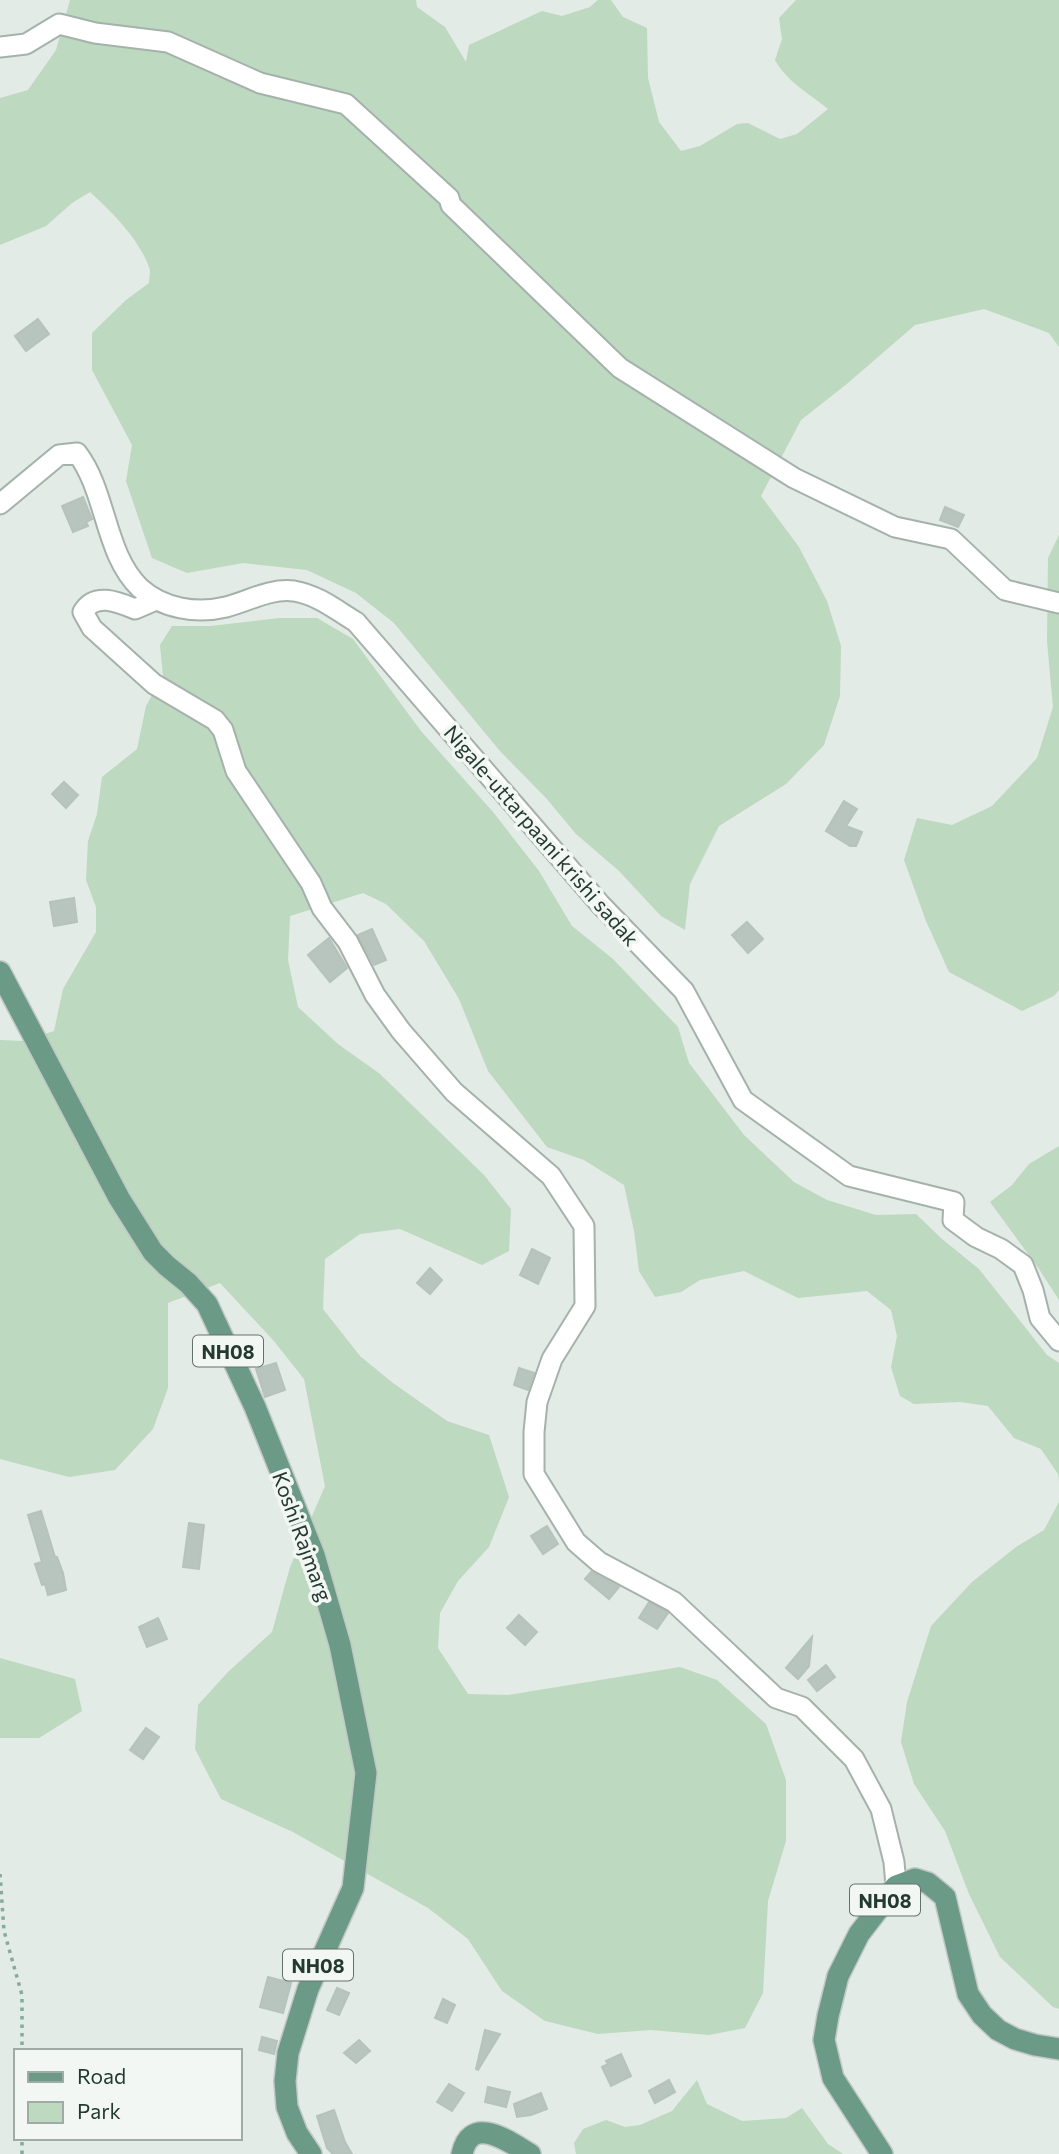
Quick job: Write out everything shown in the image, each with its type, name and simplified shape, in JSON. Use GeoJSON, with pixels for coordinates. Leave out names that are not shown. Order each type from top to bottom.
{"type":"FeatureCollection","features":[{"type":"Feature","properties":{"kind":"main road","name":"Koshi Rajmarg"},"geometry":{"type":"LineString","coordinates":[[0,972],[119,1198],[153,1252],[207,1304],[255,1407],[314,1555],[340,1645],[366,1773],[353,1888],[308,1989],[288,2053],[285,2081],[287,2107],[297,2133],[311,2154]]}},
{"type":"Feature","properties":{"kind":"main road","name":"NH08"},"geometry":{"type":"LineString","coordinates":[[882,2154],[833,2078],[824,2040],[838,1976],[859,1934],[896,1886],[915,1879],[928,1883],[945,1897],[968,1994],[982,2015],[998,2030],[1015,2039],[1059,2049]]}},
{"type":"Feature","properties":{"kind":"main road"},"geometry":{"type":"LineString","coordinates":[[462,2154],[464,2144],[473,2136],[482,2133],[496,2134],[530,2154]]}},
{"type":"Feature","properties":{"kind":"street"},"geometry":{"type":"LineString","coordinates":[[0,47],[26,44],[58,24],[95,33],[168,42],[260,83],[346,104],[449,198],[451,205],[620,368],[794,478],[895,527],[951,539],[1005,590],[1059,603]]}},
{"type":"Feature","properties":{"kind":"street","name":"Nigale-uttarpaani krishi sadak"},"geometry":{"type":"LineString","coordinates":[[0,504],[59,455],[77,453],[88,468],[121,561],[139,587],[156,600],[175,607],[198,610],[225,607],[267,593],[292,591],[319,598],[356,622],[600,904],[684,991],[743,1100],[849,1176],[954,1202],[953,1220],[1023,1265],[1040,1318],[1059,1341]]}},
{"type":"Feature","properties":{"kind":"street"},"geometry":{"type":"LineString","coordinates":[[156,600],[135,610],[114,600],[105,599],[87,606],[83,612],[92,628],[154,684],[215,720],[223,730],[236,771],[311,883],[322,908],[348,942],[375,995],[401,1031],[454,1093],[551,1176],[584,1226],[585,1306],[552,1359],[537,1402],[534,1474],[561,1520],[584,1549],[599,1562],[674,1602],[776,1698],[802,1707],[854,1759],[881,1809],[894,1862],[896,1886]]}},
{"type":"Feature","properties":{"kind":"path"},"geometry":{"type":"LineString","coordinates":[[0,1874],[4,1931],[22,1995],[22,2049]]}},
{"type":"Feature","properties":{"kind":"green space"},"geometry":{"type":"Polygon","coordinates":[[[70,0],[416,0],[417,7],[445,27],[466,62],[469,45],[542,11],[562,16],[590,7],[598,0],[611,0],[623,17],[647,28],[648,78],[659,122],[681,151],[700,146],[737,124],[748,123],[780,139],[797,134],[828,109],[792,81],[775,60],[782,39],[779,18],[796,0],[1059,0],[1059,347],[1049,333],[984,309],[915,325],[801,420],[761,496],[799,547],[827,601],[841,646],[840,696],[824,745],[786,784],[719,826],[690,884],[685,930],[661,916],[619,871],[576,834],[546,798],[500,751],[394,623],[356,593],[307,570],[243,563],[187,573],[152,558],[126,481],[132,445],[92,370],[92,333],[126,300],[149,283],[150,269],[139,246],[124,226],[90,192],[72,203],[46,226],[0,245],[0,98],[28,90],[56,50],[70,0]]]}},
{"type":"Feature","properties":{"kind":"green space"},"geometry":{"type":"Polygon","coordinates":[[[1059,535],[1059,990],[1054,996],[1022,1011],[949,972],[926,921],[904,860],[917,818],[952,825],[992,806],[1037,758],[1053,707],[1047,641],[1048,558],[1059,535]]]}},
{"type":"Feature","properties":{"kind":"green space"},"geometry":{"type":"Polygon","coordinates":[[[279,618],[317,618],[353,639],[421,731],[493,812],[539,871],[572,926],[613,959],[678,1027],[689,1063],[744,1135],[794,1182],[827,1200],[876,1215],[916,1214],[979,1269],[1047,1355],[1059,1363],[1059,1481],[1058,1474],[1041,1449],[1014,1438],[988,1406],[960,1402],[914,1404],[900,1396],[891,1367],[897,1336],[891,1310],[867,1291],[798,1298],[744,1271],[700,1280],[681,1292],[655,1297],[639,1271],[624,1185],[584,1160],[547,1147],[488,1071],[459,999],[424,941],[386,904],[363,893],[290,916],[288,960],[298,1007],[338,1044],[380,1074],[484,1175],[511,1209],[509,1251],[482,1265],[400,1229],[360,1234],[325,1259],[323,1309],[360,1356],[393,1383],[447,1421],[489,1435],[509,1497],[489,1547],[458,1581],[440,1613],[438,1648],[468,1694],[508,1695],[680,1667],[717,1680],[766,1724],[786,1780],[786,1841],[768,1901],[763,1993],[745,2028],[709,2035],[651,2030],[598,2034],[545,2021],[502,1991],[468,1939],[428,1908],[293,1832],[221,1799],[195,1749],[198,1705],[228,1672],[272,1632],[290,1567],[325,1486],[304,1379],[273,1340],[220,1283],[168,1303],[168,1388],[153,1429],[115,1470],[69,1477],[0,1459],[0,1040],[23,1041],[54,1031],[63,989],[96,932],[96,907],[86,880],[88,841],[97,814],[102,777],[137,749],[146,706],[163,676],[160,645],[172,626],[211,626],[279,618]]]}},
{"type":"Feature","properties":{"kind":"green space"},"geometry":{"type":"Polygon","coordinates":[[[1059,1146],[1059,1300],[990,1202],[1012,1185],[1029,1164],[1059,1146]]]}},
{"type":"Feature","properties":{"kind":"green space"},"geometry":{"type":"Polygon","coordinates":[[[1059,1502],[1059,2009],[1053,2007],[1000,1957],[969,1894],[945,1831],[914,1784],[901,1742],[907,1702],[931,1626],[972,1582],[1016,1547],[1044,1530],[1059,1502]]]}},
{"type":"Feature","properties":{"kind":"green space"},"geometry":{"type":"Polygon","coordinates":[[[0,1658],[75,1679],[82,1711],[39,1738],[0,1738],[0,1658]]]}},
{"type":"Feature","properties":{"kind":"green space"},"geometry":{"type":"Polygon","coordinates":[[[697,2080],[707,2104],[742,2121],[786,2118],[802,2108],[828,2144],[843,2154],[576,2154],[574,2143],[583,2129],[606,2120],[625,2127],[640,2125],[672,2111],[697,2080]]]}},
{"type":"Feature","properties":{"kind":"building"},"geometry":{"type":"Polygon","coordinates":[[[38,319],[49,334],[26,351],[15,336],[38,319]]]}},
{"type":"Feature","properties":{"kind":"building"},"geometry":{"type":"Polygon","coordinates":[[[83,497],[92,519],[86,522],[88,526],[73,532],[62,506],[83,497]]]}},
{"type":"Feature","properties":{"kind":"building"},"geometry":{"type":"Polygon","coordinates":[[[945,507],[964,515],[958,527],[940,520],[945,507]]]}},
{"type":"Feature","properties":{"kind":"building"},"geometry":{"type":"Polygon","coordinates":[[[64,782],[78,795],[66,808],[52,794],[64,782]]]}},
{"type":"Feature","properties":{"kind":"building"},"geometry":{"type":"Polygon","coordinates":[[[844,801],[857,809],[846,826],[862,832],[856,846],[850,846],[826,831],[844,801]]]}},
{"type":"Feature","properties":{"kind":"building"},"geometry":{"type":"Polygon","coordinates":[[[74,898],[77,922],[54,926],[50,902],[74,898]]]}},
{"type":"Feature","properties":{"kind":"building"},"geometry":{"type":"Polygon","coordinates":[[[747,922],[763,939],[748,953],[732,935],[747,922]]]}},
{"type":"Feature","properties":{"kind":"building"},"geometry":{"type":"Polygon","coordinates":[[[372,929],[386,960],[374,965],[358,935],[372,929]]]}},
{"type":"Feature","properties":{"kind":"building"},"geometry":{"type":"Polygon","coordinates":[[[329,938],[347,968],[330,982],[308,955],[329,938]]]}},
{"type":"Feature","properties":{"kind":"building"},"geometry":{"type":"Polygon","coordinates":[[[532,1249],[550,1258],[538,1284],[520,1275],[532,1249]]]}},
{"type":"Feature","properties":{"kind":"building"},"geometry":{"type":"Polygon","coordinates":[[[430,1268],[442,1280],[430,1294],[417,1283],[430,1268]]]}},
{"type":"Feature","properties":{"kind":"building"},"geometry":{"type":"Polygon","coordinates":[[[276,1363],[285,1390],[265,1397],[256,1369],[276,1363]]]}},
{"type":"Feature","properties":{"kind":"building"},"geometry":{"type":"Polygon","coordinates":[[[519,1368],[534,1373],[528,1390],[514,1385],[519,1368]]]}},
{"type":"Feature","properties":{"kind":"building"},"geometry":{"type":"Polygon","coordinates":[[[41,1511],[55,1557],[63,1573],[66,1590],[48,1595],[35,1564],[42,1562],[28,1515],[41,1511]]]}},
{"type":"Feature","properties":{"kind":"building"},"geometry":{"type":"Polygon","coordinates":[[[189,1523],[204,1525],[199,1569],[183,1567],[189,1523]]]}},
{"type":"Feature","properties":{"kind":"building"},"geometry":{"type":"Polygon","coordinates":[[[547,1526],[558,1544],[543,1554],[531,1536],[547,1526]]]}},
{"type":"Feature","properties":{"kind":"building"},"geometry":{"type":"Polygon","coordinates":[[[591,1572],[619,1587],[609,1599],[585,1579],[591,1572]]]}},
{"type":"Feature","properties":{"kind":"building"},"geometry":{"type":"Polygon","coordinates":[[[649,1602],[668,1613],[657,1629],[639,1618],[649,1602]]]}},
{"type":"Feature","properties":{"kind":"building"},"geometry":{"type":"Polygon","coordinates":[[[519,1615],[537,1632],[525,1645],[507,1628],[519,1615]]]}},
{"type":"Feature","properties":{"kind":"building"},"geometry":{"type":"Polygon","coordinates":[[[158,1618],[167,1639],[147,1647],[139,1627],[158,1618]]]}},
{"type":"Feature","properties":{"kind":"building"},"geometry":{"type":"Polygon","coordinates":[[[812,1637],[809,1666],[798,1679],[786,1668],[812,1637]]]}},
{"type":"Feature","properties":{"kind":"building"},"geometry":{"type":"Polygon","coordinates":[[[826,1665],[835,1677],[817,1691],[808,1680],[826,1665]]]}},
{"type":"Feature","properties":{"kind":"building"},"geometry":{"type":"Polygon","coordinates":[[[146,1728],[159,1737],[143,1759],[130,1750],[146,1728]]]}},
{"type":"Feature","properties":{"kind":"building"},"geometry":{"type":"Polygon","coordinates":[[[268,1977],[291,1983],[283,2013],[260,2007],[268,1977]]]}},
{"type":"Feature","properties":{"kind":"building"},"geometry":{"type":"Polygon","coordinates":[[[337,1988],[349,1993],[339,2015],[327,2010],[337,1988]]]}},
{"type":"Feature","properties":{"kind":"building"},"geometry":{"type":"Polygon","coordinates":[[[443,1999],[455,2005],[447,2023],[435,2018],[443,1999]]]}},
{"type":"Feature","properties":{"kind":"building"},"geometry":{"type":"Polygon","coordinates":[[[485,2030],[500,2034],[478,2070],[476,2069],[485,2030]]]}},
{"type":"Feature","properties":{"kind":"building"},"geometry":{"type":"Polygon","coordinates":[[[262,2037],[277,2041],[274,2054],[259,2050],[262,2037]]]}},
{"type":"Feature","properties":{"kind":"building"},"geometry":{"type":"Polygon","coordinates":[[[359,2040],[370,2051],[356,2063],[344,2053],[359,2040]]]}},
{"type":"Feature","properties":{"kind":"building"},"geometry":{"type":"Polygon","coordinates":[[[621,2054],[631,2076],[611,2086],[602,2067],[608,2064],[606,2061],[621,2054]]]}},
{"type":"Feature","properties":{"kind":"building"},"geometry":{"type":"Polygon","coordinates":[[[669,2080],[675,2092],[655,2103],[649,2091],[669,2080]]]}},
{"type":"Feature","properties":{"kind":"building"},"geometry":{"type":"Polygon","coordinates":[[[449,2084],[464,2093],[452,2111],[437,2102],[449,2084]]]}},
{"type":"Feature","properties":{"kind":"building"},"geometry":{"type":"Polygon","coordinates":[[[488,2087],[510,2092],[506,2107],[485,2102],[488,2087]]]}},
{"type":"Feature","properties":{"kind":"building"},"geometry":{"type":"Polygon","coordinates":[[[541,2093],[547,2109],[517,2117],[514,2104],[541,2093]]]}},
{"type":"Feature","properties":{"kind":"building"},"geometry":{"type":"Polygon","coordinates":[[[334,2110],[352,2154],[333,2154],[327,2148],[317,2116],[334,2110]]]}}]}
